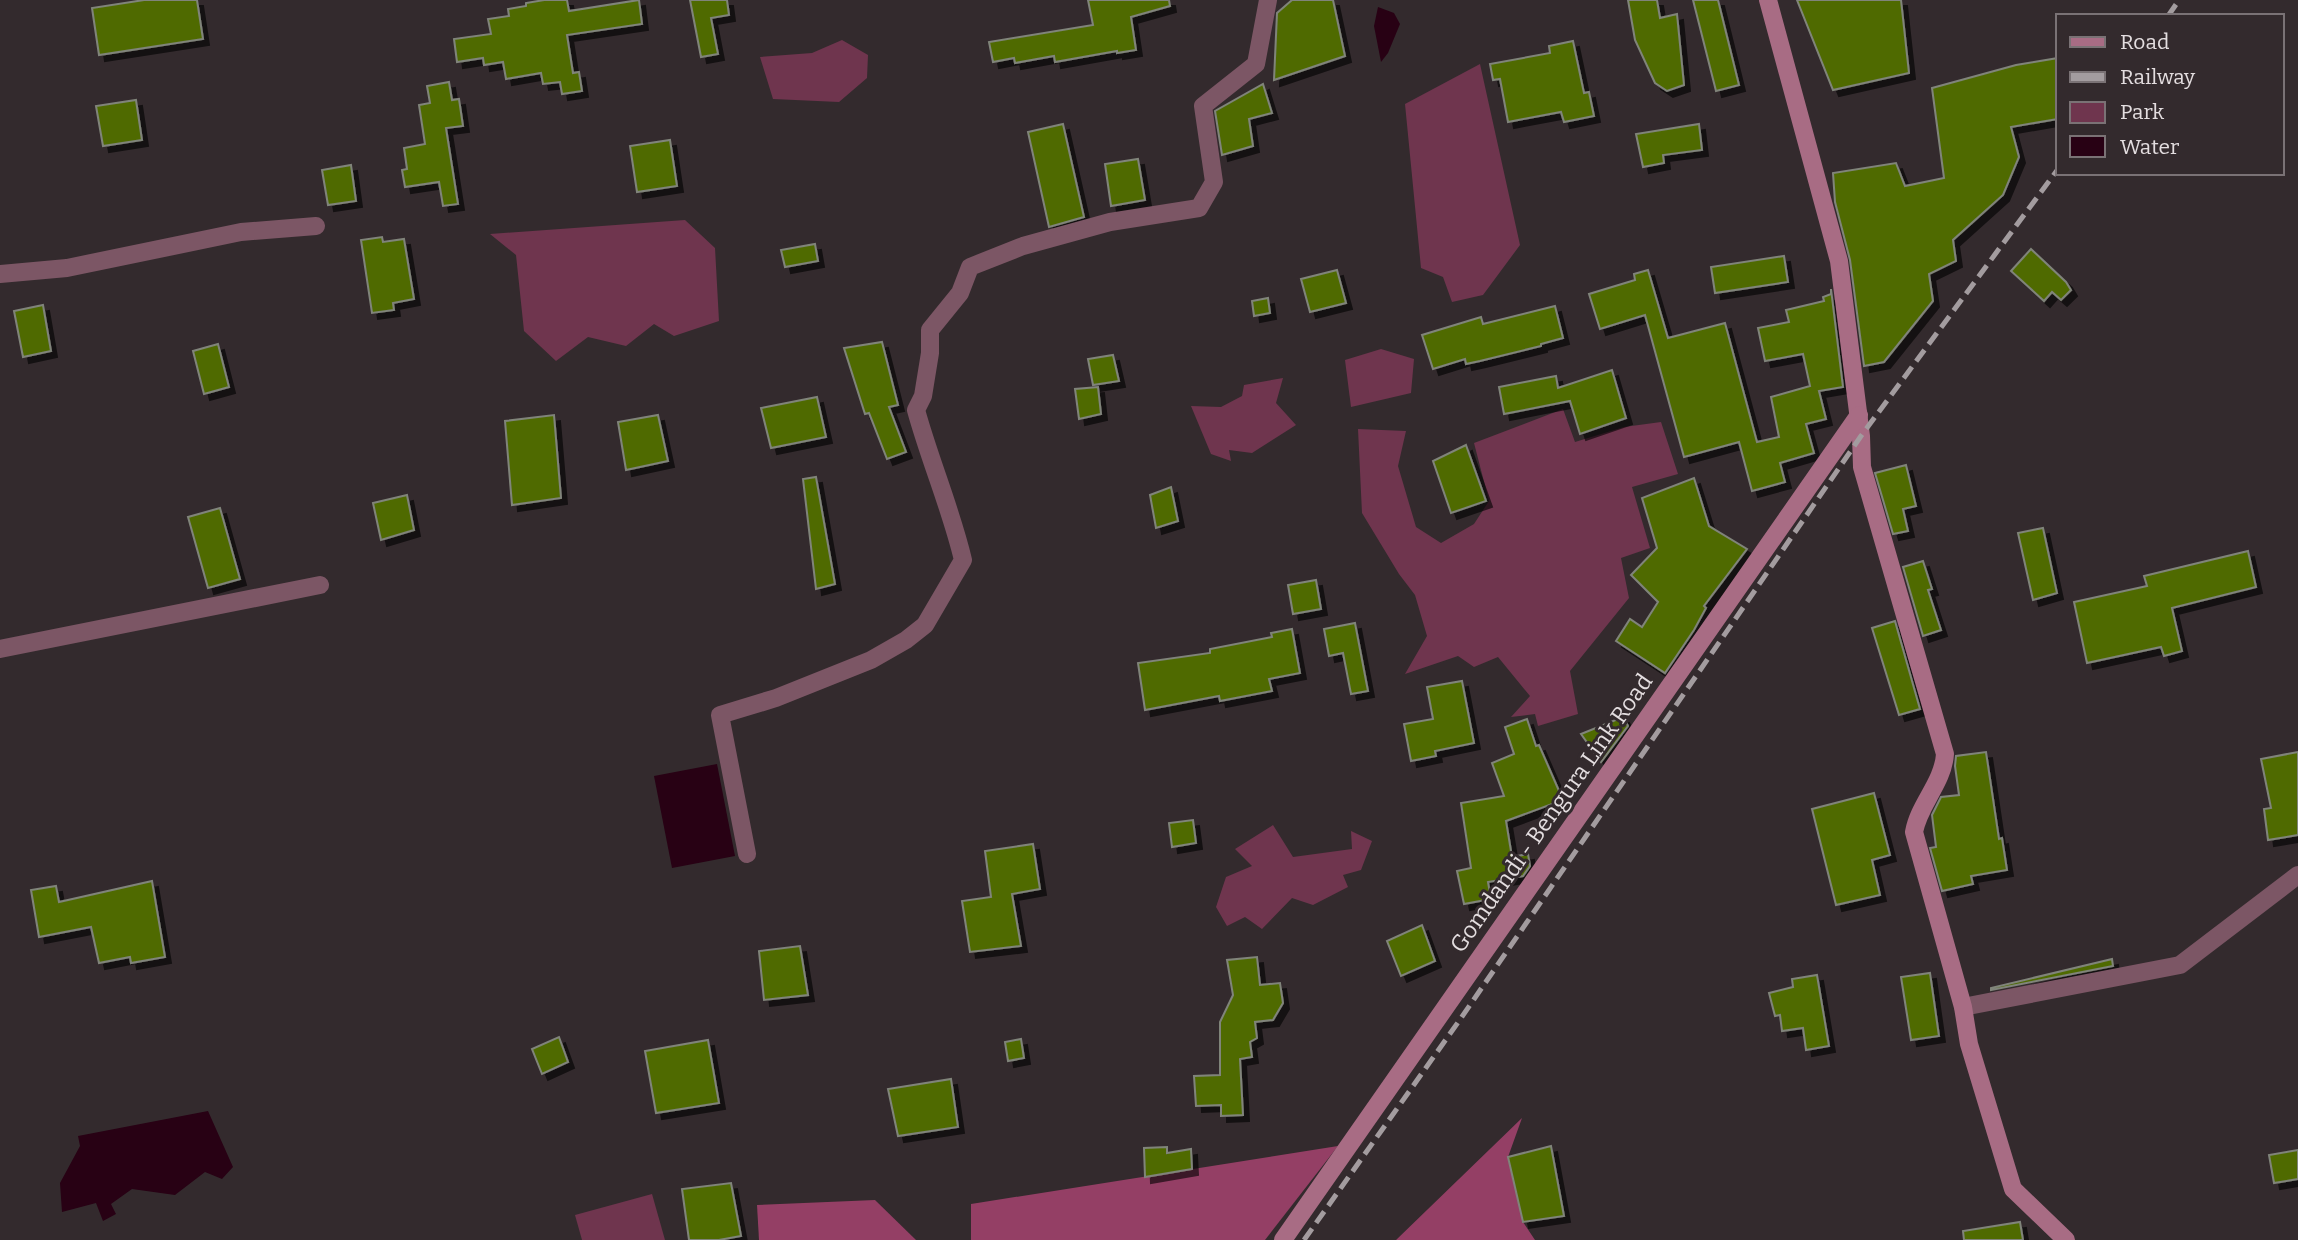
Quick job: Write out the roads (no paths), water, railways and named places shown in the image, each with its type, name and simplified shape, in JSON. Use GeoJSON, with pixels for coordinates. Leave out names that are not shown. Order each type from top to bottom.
{"type":"FeatureCollection","features":[{"type":"Feature","properties":{"kind":"main road"},"geometry":{"type":"LineString","coordinates":[[1768,0],[1839,261],[1859,415],[1862,467],[1945,754],[1941,773],[1916,822],[1914,832],[1963,1007],[1969,1044],[2013,1189],[2066,1240]]}},
{"type":"Feature","properties":{"kind":"main road","name":"Gomdandi - Bengura Link Road"},"geometry":{"type":"LineString","coordinates":[[1283,1240],[1859,415]]}},
{"type":"Feature","properties":{"kind":"street"},"geometry":{"type":"LineString","coordinates":[[747,854],[720,715],[776,698],[871,660],[906,640],[925,625],[963,560],[955,526],[929,456],[916,410],[923,396],[930,353],[930,330],[960,293],[970,267],[1023,246],[1110,222],[1199,208],[1214,182],[1203,106],[1256,64],[1268,0]]}},
{"type":"Feature","properties":{"kind":"street"},"geometry":{"type":"LineString","coordinates":[[0,274],[79,266],[241,232],[316,226]]}},
{"type":"Feature","properties":{"kind":"street"},"geometry":{"type":"LineString","coordinates":[[0,649],[320,585]]}},
{"type":"Feature","properties":{"kind":"street"},"geometry":{"type":"LineString","coordinates":[[1963,1007],[2179,965],[2298,875]]}},
{"type":"Feature","properties":{"kind":"water"},"geometry":{"type":"Polygon","coordinates":[[[1378,7],[1394,13],[1400,24],[1388,53],[1381,62],[1374,26],[1378,7]]]}},
{"type":"Feature","properties":{"kind":"water"},"geometry":{"type":"Polygon","coordinates":[[[717,764],[735,856],[672,868],[654,776],[717,764]]]}},
{"type":"Feature","properties":{"kind":"water"},"geometry":{"type":"Polygon","coordinates":[[[208,1111],[233,1167],[222,1179],[205,1172],[175,1195],[132,1189],[111,1204],[116,1214],[103,1221],[96,1203],[62,1212],[60,1183],[80,1146],[78,1136],[208,1111]]]}},
{"type":"Feature","properties":{"kind":"railway"},"geometry":{"type":"LineString","coordinates":[[2169,14],[2179,0]]}},
{"type":"Feature","properties":{"kind":"railway"},"geometry":{"type":"LineString","coordinates":[[1304,1240],[1459,1021],[1861,436],[2056,172]]}}]}
